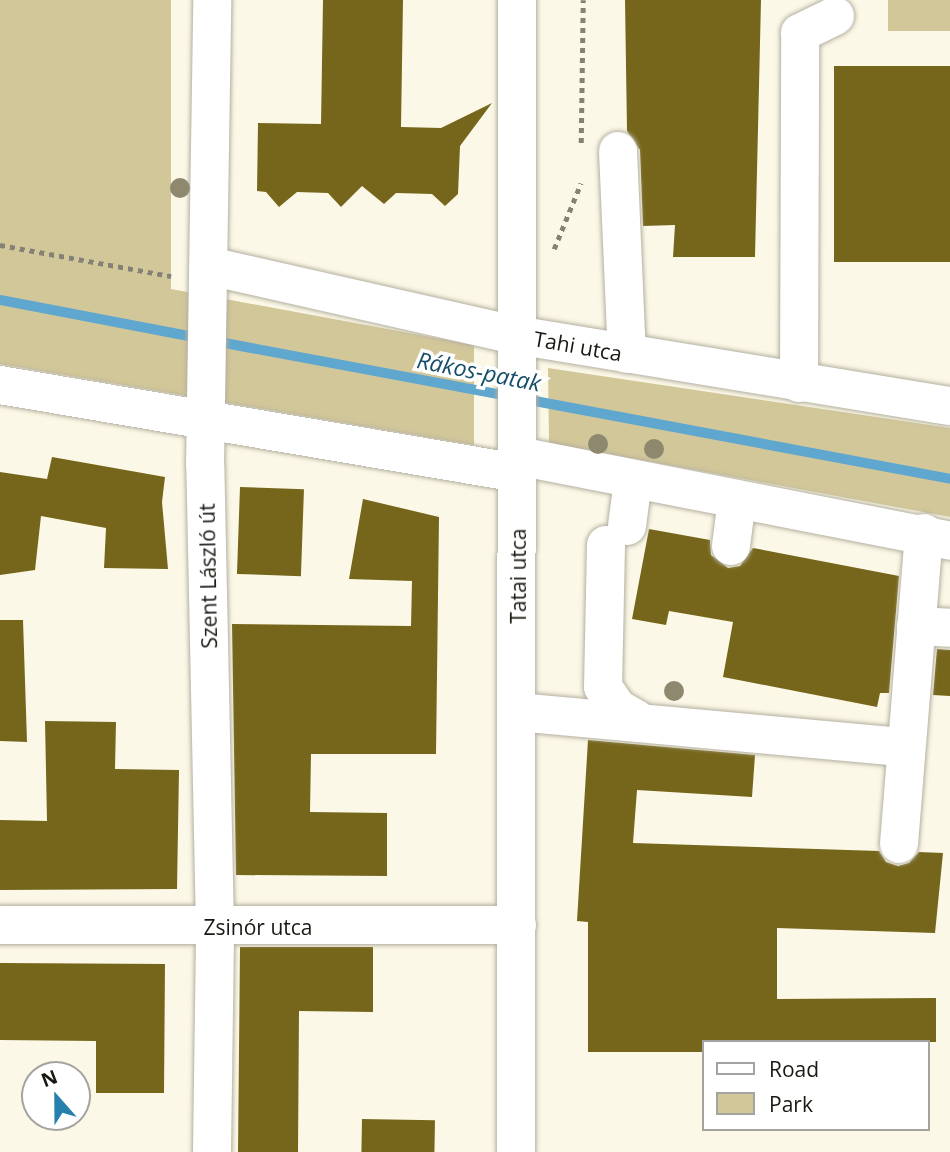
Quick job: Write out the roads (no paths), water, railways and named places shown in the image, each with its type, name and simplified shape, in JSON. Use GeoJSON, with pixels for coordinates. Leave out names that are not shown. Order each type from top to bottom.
{"type":"FeatureCollection","features":[{"type":"Feature","properties":{"kind":"street","name":"Szent László út"},"geometry":{"type":"LineString","coordinates":[[212,0],[207,407],[215,928],[212,1152]]}},
{"type":"Feature","properties":{"kind":"street","name":"Tatai utca"},"geometry":{"type":"LineString","coordinates":[[516,1152],[517,0]]}},
{"type":"Feature","properties":{"kind":"street"},"geometry":{"type":"LineString","coordinates":[[799,383],[800,33],[835,16]]}},
{"type":"Feature","properties":{"kind":"street"},"geometry":{"type":"LineString","coordinates":[[600,149],[627,354]]}},
{"type":"Feature","properties":{"kind":"street","name":"Tahi utca"},"geometry":{"type":"LineString","coordinates":[[209,274],[516,335],[950,406]]}},
{"type":"Feature","properties":{"kind":"street"},"geometry":{"type":"LineString","coordinates":[[0,385],[207,407],[518,457],[937,537],[933,627],[904,747],[900,844]]}},
{"type":"Feature","properties":{"kind":"street"},"geometry":{"type":"LineString","coordinates":[[633,480],[616,535],[600,667],[603,687],[617,708],[636,719]]}},
{"type":"Feature","properties":{"kind":"street"},"geometry":{"type":"LineString","coordinates":[[731,546],[737,499]]}},
{"type":"Feature","properties":{"kind":"street"},"geometry":{"type":"LineString","coordinates":[[517,712],[636,719],[904,747]]}},
{"type":"Feature","properties":{"kind":"street","name":"Zsinór utca"},"geometry":{"type":"LineString","coordinates":[[0,925],[215,928],[517,925]]}},
{"type":"Feature","properties":{"kind":"waterway","name":"Rákos-patak"},"geometry":{"type":"LineString","coordinates":[[0,300],[200,338]]}},
{"type":"Feature","properties":{"kind":"waterway","name":"Rákos-patak"},"geometry":{"type":"LineString","coordinates":[[214,341],[509,396]]}},
{"type":"Feature","properties":{"kind":"waterway","name":"Rákos-patak"},"geometry":{"type":"LineString","coordinates":[[524,399],[950,479]]}}]}
